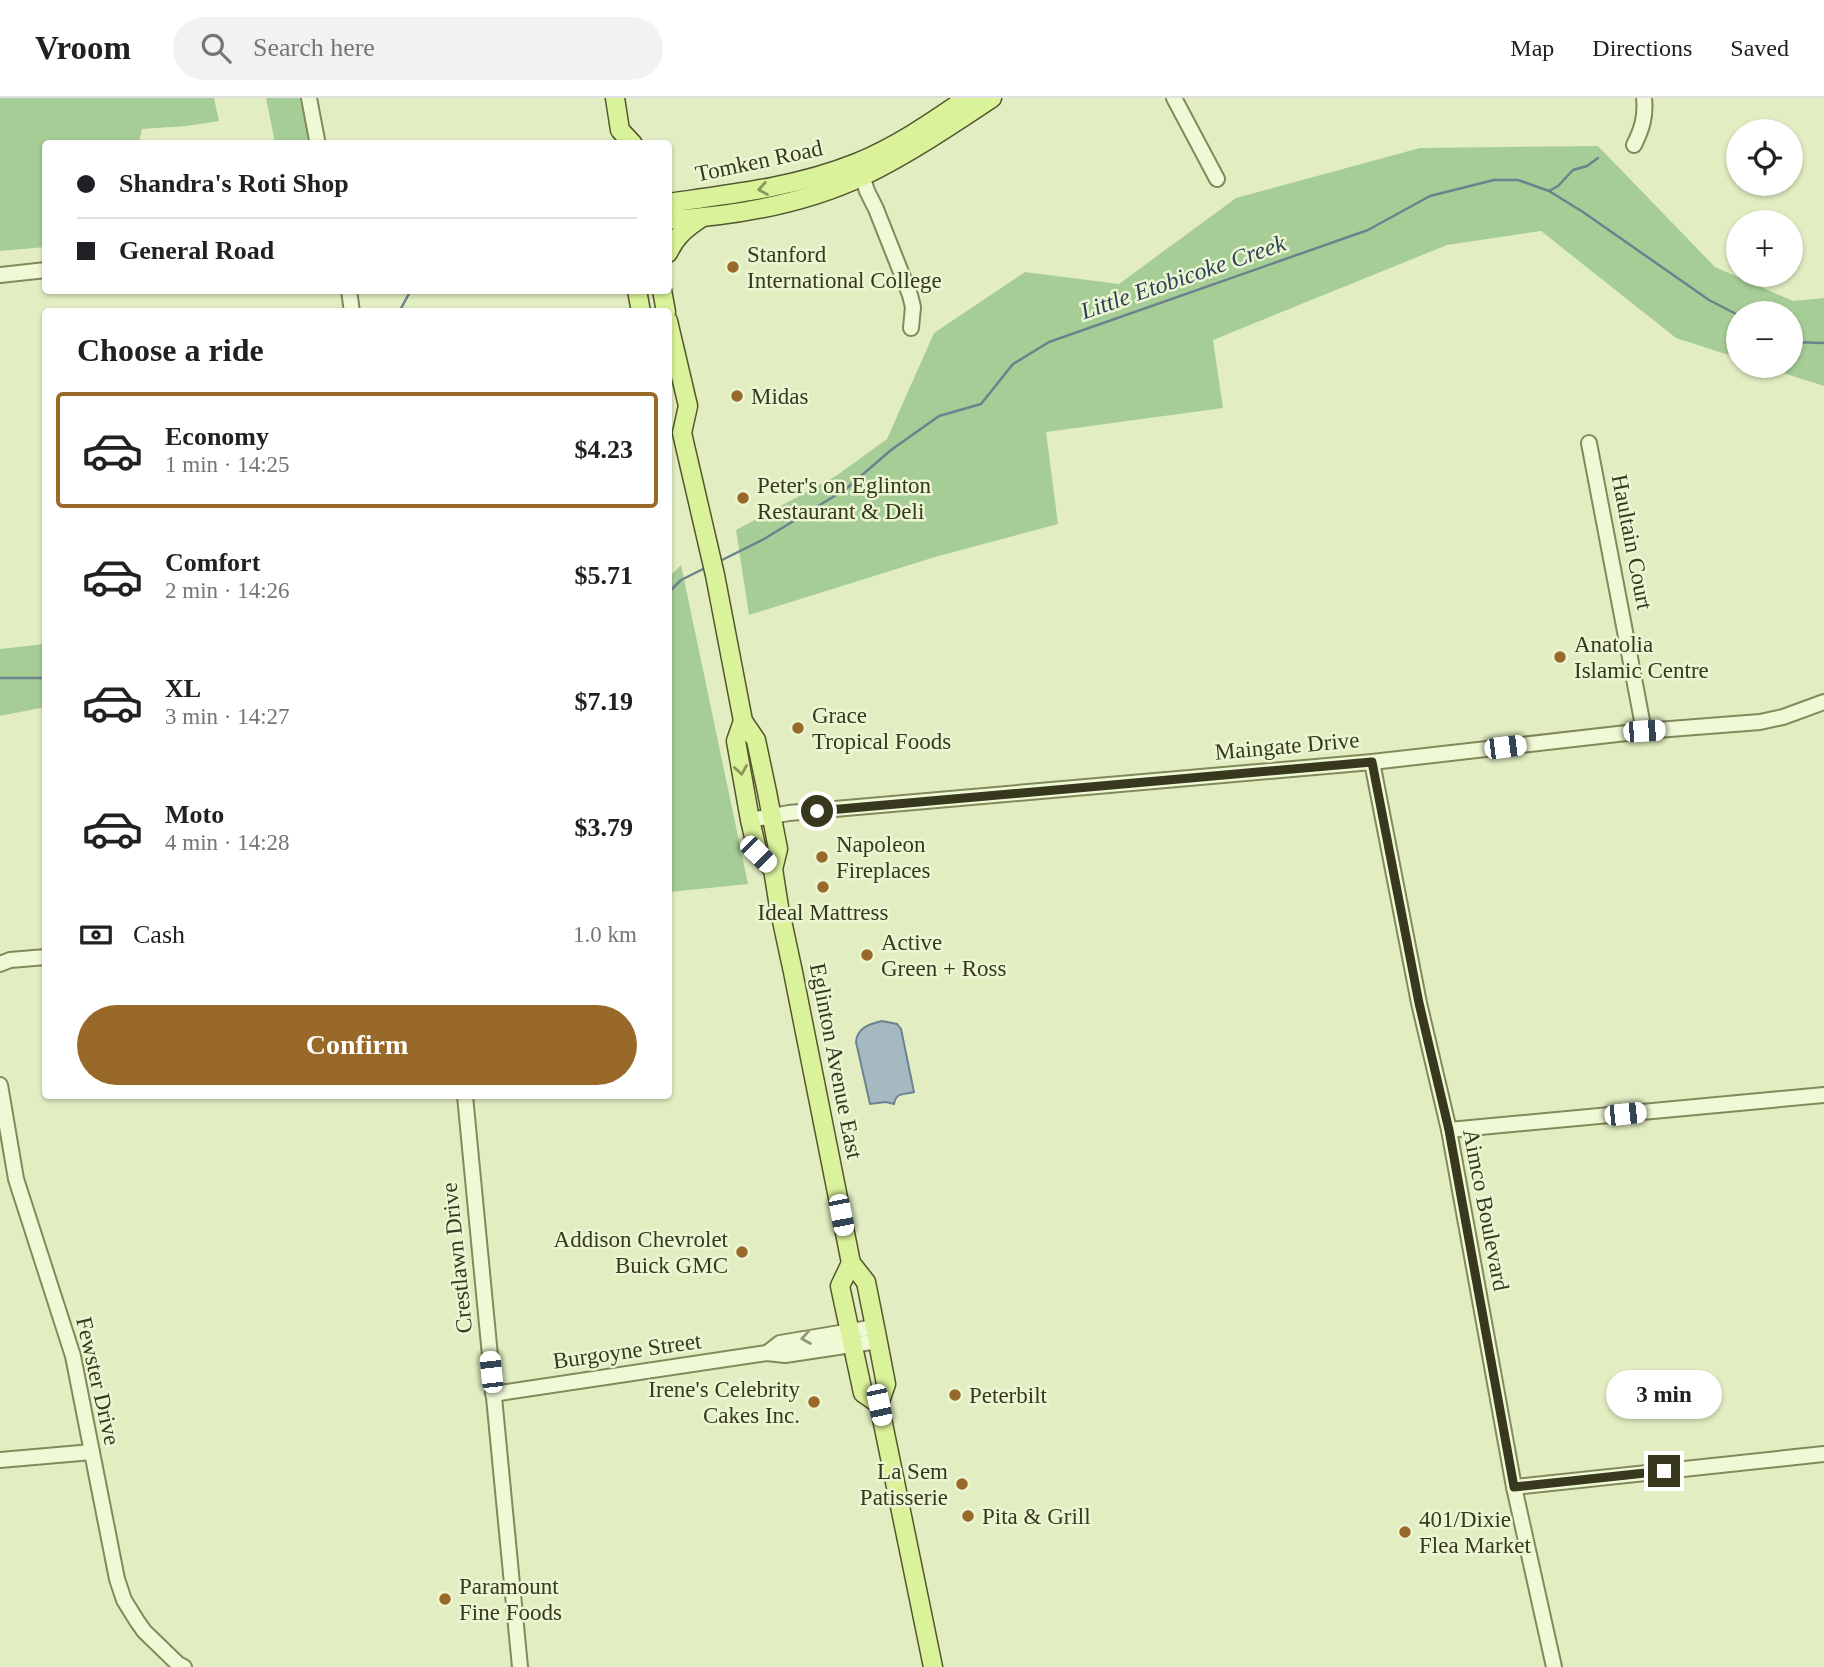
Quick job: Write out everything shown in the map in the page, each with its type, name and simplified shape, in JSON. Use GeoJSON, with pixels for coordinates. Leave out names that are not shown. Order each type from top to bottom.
{"type":"FeatureCollection","features":[{"type":"Feature","properties":{"kind":"main road"},"geometry":{"type":"LineString","coordinates":[[615,98],[622,139]]}},
{"type":"Feature","properties":{"kind":"main road","name":"Tomken Road"},"geometry":{"type":"LineString","coordinates":[[672,220],[774,206],[821,192],[967,98]]}},
{"type":"Feature","properties":{"kind":"main road","name":"Tomken Road"},"geometry":{"type":"LineString","coordinates":[[672,202],[783,185],[860,169],[913,150],[992,98]]}},
{"type":"Feature","properties":{"kind":"main road"},"geometry":{"type":"LineString","coordinates":[[672,191],[706,198]]}},
{"type":"Feature","properties":{"kind":"main road"},"geometry":{"type":"LineString","coordinates":[[672,245],[686,228],[704,217]]}},
{"type":"Feature","properties":{"kind":"main road","name":"Eglinton Avenue East"},"geometry":{"type":"LineString","coordinates":[[672,338],[688,406],[675,427],[706,536],[743,720],[756,740],[778,849],[773,869],[779,908],[851,1263],[866,1282],[877,1334],[886,1384],[879,1405],[933,1667]]}},
{"type":"Feature","properties":{"kind":"main road","name":"Eglinton Avenue East"},"geometry":{"type":"LineString","coordinates":[[743,720],[736,741],[750,820],[758,854],[773,869]]}},
{"type":"Feature","properties":{"kind":"main road","name":"Eglinton Avenue East"},"geometry":{"type":"LineString","coordinates":[[851,1263],[840,1286],[850,1338],[863,1393],[879,1405]]}},
{"type":"Feature","properties":{"kind":"street"},"geometry":{"type":"LineString","coordinates":[[309,98],[317,140]]}},
{"type":"Feature","properties":{"kind":"street"},"geometry":{"type":"LineString","coordinates":[[1174,98],[1217,179]]}},
{"type":"Feature","properties":{"kind":"street"},"geometry":{"type":"LineString","coordinates":[[1634,145],[1642,131],[1644,98]]}},
{"type":"Feature","properties":{"kind":"street"},"geometry":{"type":"LineString","coordinates":[[860,169],[910,295],[913,307],[911,328]]}},
{"type":"Feature","properties":{"kind":"street"},"geometry":{"type":"LineString","coordinates":[[0,275],[42,270]]}},
{"type":"Feature","properties":{"kind":"street","name":"Haultain Court"},"geometry":{"type":"LineString","coordinates":[[1589,443],[1644,731]]}},
{"type":"Feature","properties":{"kind":"street","name":"Maingate Drive"},"geometry":{"type":"LineString","coordinates":[[750,820],[1056,789],[1372,762],[1644,731],[1760,722],[1824,702]]}},
{"type":"Feature","properties":{"kind":"street","name":"Aimco Boulevard"},"geometry":{"type":"LineString","coordinates":[[1372,762],[1419,1003],[1449,1130],[1514,1487],[1554,1667]]}},
{"type":"Feature","properties":{"kind":"street"},"geometry":{"type":"LineString","coordinates":[[0,964],[10,960],[42,957]]}},
{"type":"Feature","properties":{"kind":"street","name":"Fewster Drive"},"geometry":{"type":"LineString","coordinates":[[0,1085],[16,1179],[73,1356],[117,1579],[124,1600],[144,1630],[184,1667]]}},
{"type":"Feature","properties":{"kind":"street"},"geometry":{"type":"LineString","coordinates":[[1449,1130],[1824,1095]]}},
{"type":"Feature","properties":{"kind":"street","name":"Crestlawn Drive"},"geometry":{"type":"LineString","coordinates":[[465,1099],[520,1667]]}},
{"type":"Feature","properties":{"kind":"street","name":"Burgoyne Street"},"geometry":{"type":"LineString","coordinates":[[494,1394],[767,1353],[780,1343],[877,1334]]}},
{"type":"Feature","properties":{"kind":"street"},"geometry":{"type":"LineString","coordinates":[[0,1460],[92,1452]]}},
{"type":"Feature","properties":{"kind":"street"},"geometry":{"type":"LineString","coordinates":[[1514,1487],[1824,1454]]}},
{"type":"Feature","properties":{"kind":"green space"},"geometry":{"type":"Polygon","coordinates":[[[0,98],[214,98],[219,121],[142,129],[140,140],[42,140],[42,247],[0,251],[0,98]]]}},
{"type":"Feature","properties":{"kind":"green space"},"geometry":{"type":"Polygon","coordinates":[[[266,98],[305,98],[313,140],[274,140],[266,98]]]}},
{"type":"Feature","properties":{"kind":"green space"},"geometry":{"type":"Polygon","coordinates":[[[1598,146],[1715,267],[1726,272],[1726,287],[1761,287],[1793,301],[1726,301],[1726,354],[1676,338],[1541,231],[1447,245],[1213,340],[1223,408],[1046,432],[1058,524],[935,557],[749,615],[736,530],[836,476],[887,439],[934,333],[1025,272],[1119,284],[1236,198],[1420,148],[1598,146]]]}},
{"type":"Feature","properties":{"kind":"green space"},"geometry":{"type":"Polygon","coordinates":[[[1824,298],[1824,386],[1799,378],[1803,378],[1803,301],[1793,301],[1824,298]]]}},
{"type":"Feature","properties":{"kind":"green space"},"geometry":{"type":"Polygon","coordinates":[[[681,565],[748,884],[672,892],[672,574],[681,565]]]}},
{"type":"Feature","properties":{"kind":"green space"},"geometry":{"type":"Polygon","coordinates":[[[42,644],[42,708],[0,716],[0,649],[42,644]]]}},
{"type":"Feature","properties":{"kind":"water"},"geometry":{"type":"Polygon","coordinates":[[[882,1021],[897,1024],[901,1029],[914,1092],[899,1095],[894,1104],[870,1104],[856,1042],[861,1030],[882,1021]]]}},
{"type":"Feature","properties":{"kind":"waterway"},"geometry":{"type":"LineString","coordinates":[[1549,191],[1558,186],[1573,170],[1587,166],[1598,158]]}},
{"type":"Feature","properties":{"kind":"waterway","name":"Little Etobicoke Creek"},"geometry":{"type":"LineString","coordinates":[[720,561],[764,539],[846,489],[891,450],[939,416],[981,404],[1013,364],[1049,342],[1368,230],[1430,196],[1494,180],[1518,180],[1549,191],[1726,309]]}},
{"type":"Feature","properties":{"kind":"waterway"},"geometry":{"type":"LineString","coordinates":[[401,308],[409,294]]}},
{"type":"Feature","properties":{"kind":"waterway","name":"Little Etobicoke Creek"},"geometry":{"type":"LineString","coordinates":[[1803,342],[1824,343]]}},
{"type":"Feature","properties":{"kind":"waterway","name":"Little Etobicoke Creek"},"geometry":{"type":"LineString","coordinates":[[672,589],[681,580],[707,567]]}},
{"type":"Feature","properties":{"kind":"waterway","name":"Little Etobicoke Creek"},"geometry":{"type":"LineString","coordinates":[[0,678],[42,678]]}},
{"type":"Feature","properties":{"kind":"place","name":"Stanford International College"},"geometry":{"type":"Point","coordinates":[733,267]}},
{"type":"Feature","properties":{"kind":"place","name":"Midas"},"geometry":{"type":"Point","coordinates":[737,396]}},
{"type":"Feature","properties":{"kind":"place","name":"Peter's on Eglinton Restaurant & Deli"},"geometry":{"type":"Point","coordinates":[743,498]}},
{"type":"Feature","properties":{"kind":"place","name":"Anatolia Islamic Centre"},"geometry":{"type":"Point","coordinates":[1560,657]}},
{"type":"Feature","properties":{"kind":"place","name":"Grace Tropical Foods"},"geometry":{"type":"Point","coordinates":[798,728]}},
{"type":"Feature","properties":{"kind":"place","name":"Napoleon Fireplaces"},"geometry":{"type":"Point","coordinates":[822,857]}},
{"type":"Feature","properties":{"kind":"place","name":"Ideal Mattress"},"geometry":{"type":"Point","coordinates":[823,887]}},
{"type":"Feature","properties":{"kind":"place","name":"Active Green + Ross"},"geometry":{"type":"Point","coordinates":[867,955]}},
{"type":"Feature","properties":{"kind":"place","name":"Addison Chevrolet Buick GMC"},"geometry":{"type":"Point","coordinates":[742,1252]}},
{"type":"Feature","properties":{"kind":"place","name":"Peterbilt"},"geometry":{"type":"Point","coordinates":[955,1395]}},
{"type":"Feature","properties":{"kind":"place","name":"Irene's Celebrity Cakes Inc."},"geometry":{"type":"Point","coordinates":[814,1402]}},
{"type":"Feature","properties":{"kind":"place","name":"La Sem Patisserie"},"geometry":{"type":"Point","coordinates":[962,1484]}},
{"type":"Feature","properties":{"kind":"place","name":"Pita & Grill"},"geometry":{"type":"Point","coordinates":[968,1516]}},
{"type":"Feature","properties":{"kind":"place","name":"401/Dixie Flea Market"},"geometry":{"type":"Point","coordinates":[1405,1532]}},
{"type":"Feature","properties":{"kind":"place","name":"Paramount Fine Foods"},"geometry":{"type":"Point","coordinates":[445,1599]}},
{"type":"Feature","properties":{"kind":"route"},"geometry":{"type":"LineString","coordinates":[[817,811],[1372,762],[1419,1003],[1449,1130],[1514,1487],[1664,1471]]}}]}
